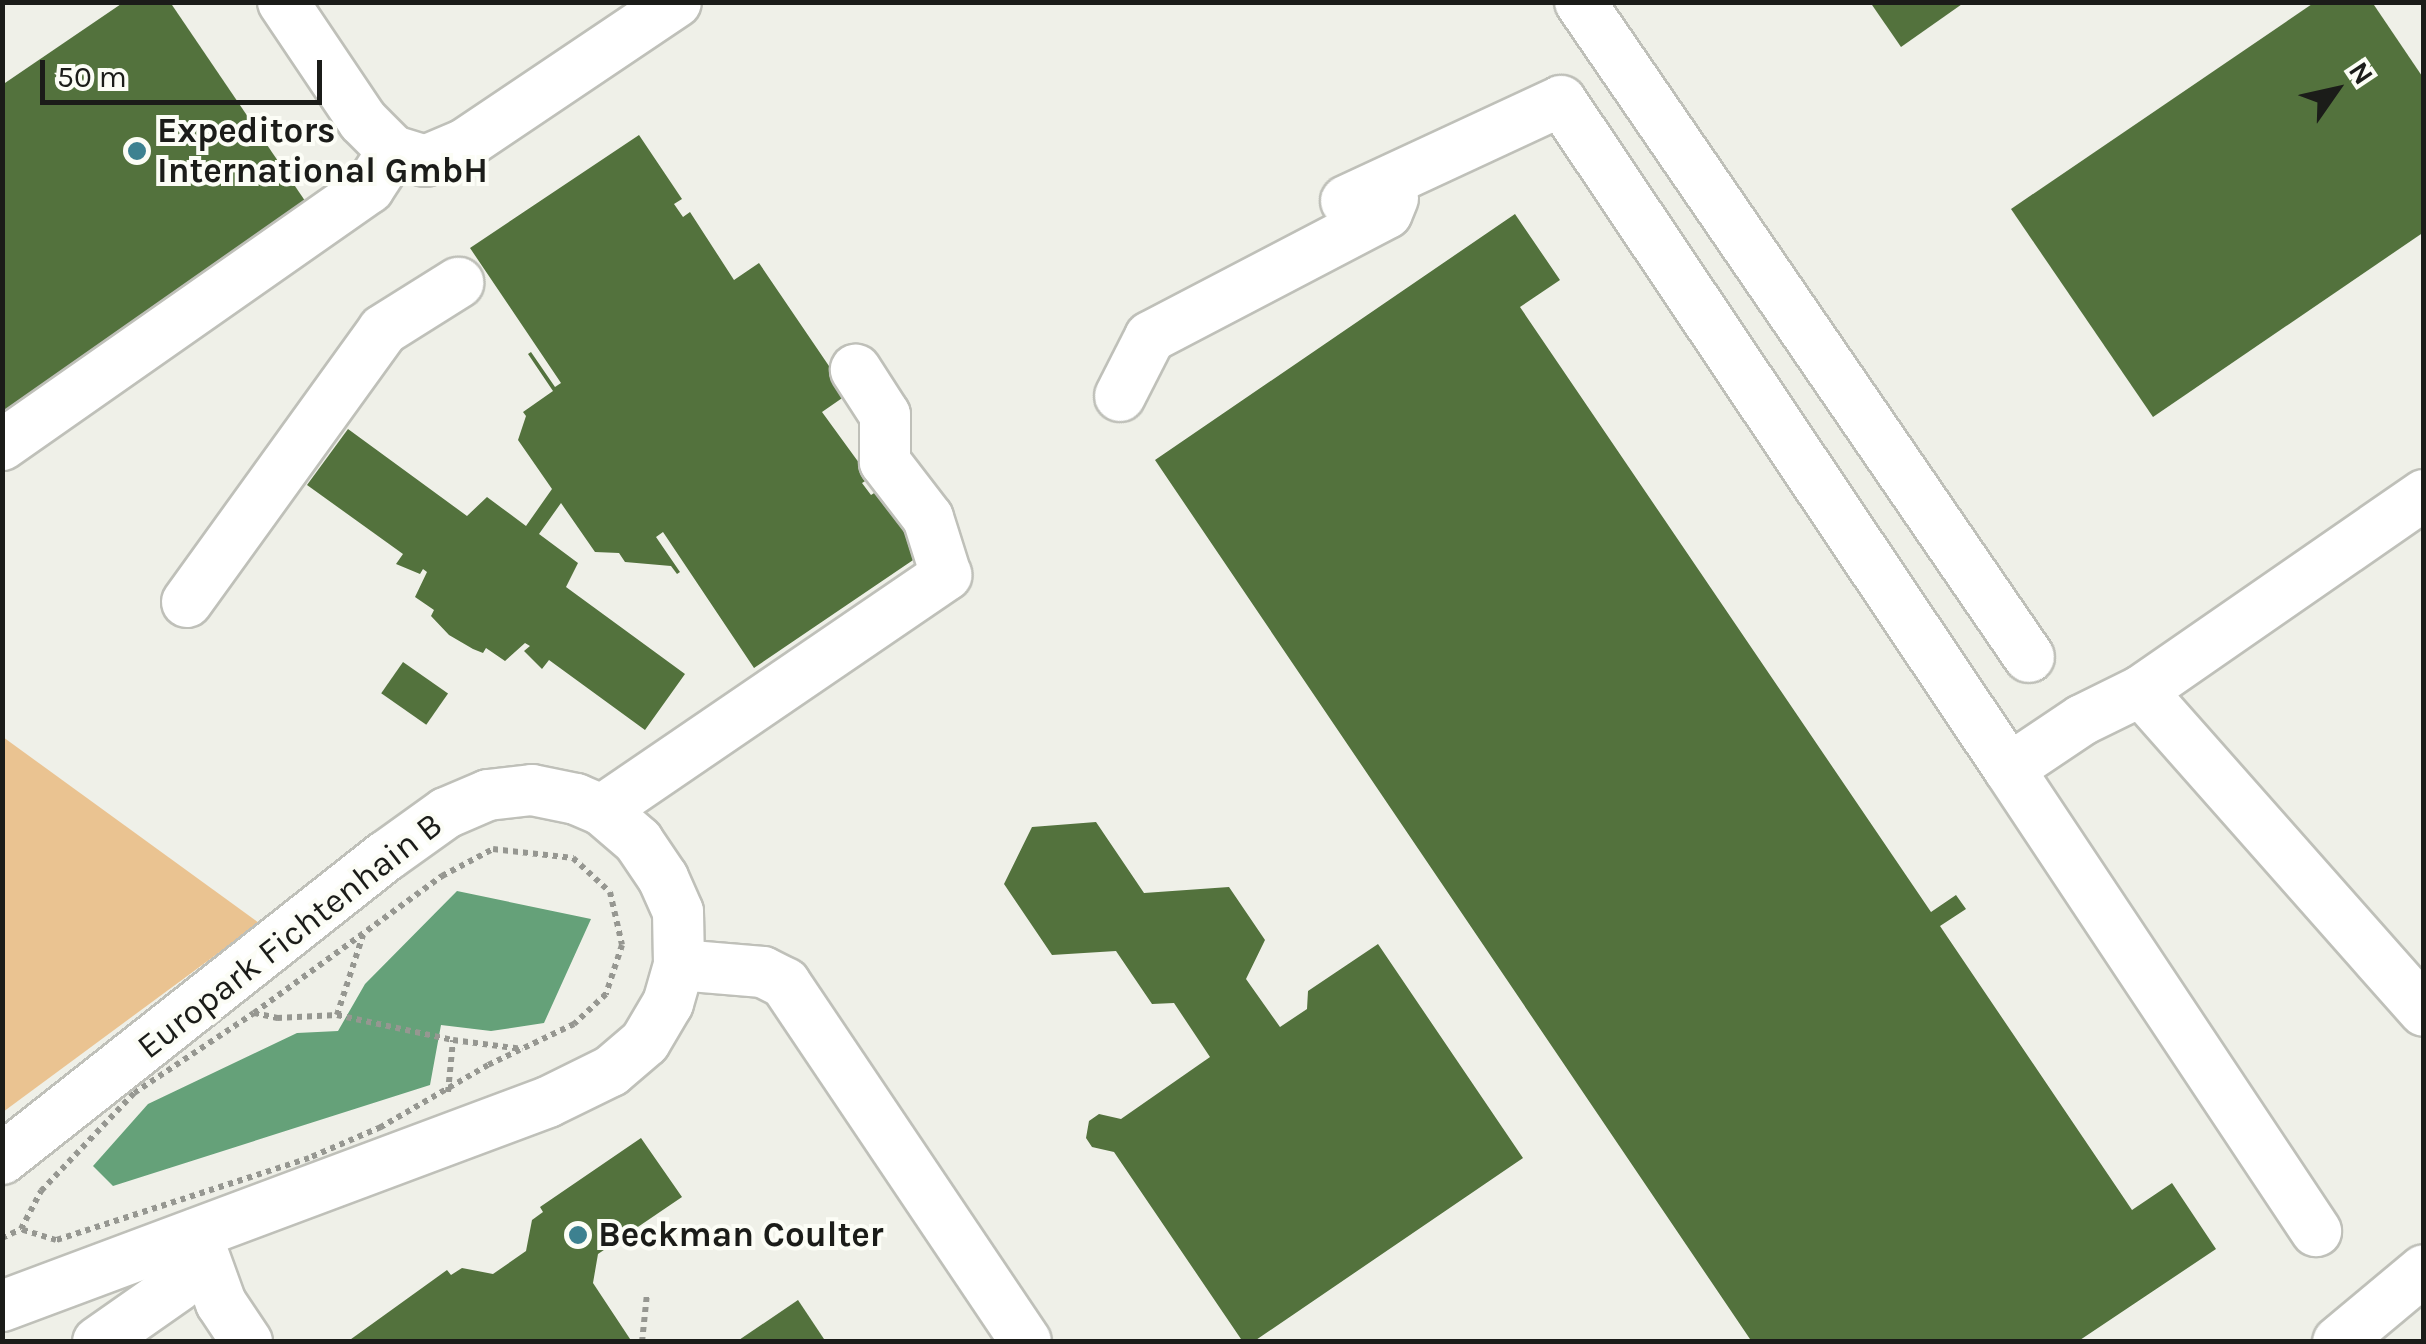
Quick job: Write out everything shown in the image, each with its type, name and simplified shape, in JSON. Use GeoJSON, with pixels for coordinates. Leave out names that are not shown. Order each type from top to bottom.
{"type":"FeatureCollection","features":[{"type":"Feature","properties":{"kind":"street"},"geometry":{"type":"LineString","coordinates":[[283,2],[363,121],[393,151],[425,161],[465,144],[676,2]]}},
{"type":"Feature","properties":{"kind":"street"},"geometry":{"type":"LineString","coordinates":[[1580,2],[2029,657]]}},
{"type":"Feature","properties":{"kind":"street"},"geometry":{"type":"LineString","coordinates":[[1346,201],[1561,101],[2316,1231]]}},
{"type":"Feature","properties":{"kind":"street"},"geometry":{"type":"LineString","coordinates":[[2,445],[368,188],[393,151]]}},
{"type":"Feature","properties":{"kind":"street"},"geometry":{"type":"LineString","coordinates":[[1120,396],[1150,337],[1387,213],[1403,175]]}},
{"type":"Feature","properties":{"kind":"street"},"geometry":{"type":"LineString","coordinates":[[188,602],[384,330],[458,283]]}},
{"type":"Feature","properties":{"kind":"street"},"geometry":{"type":"LineString","coordinates":[[602,810],[946,575],[928,518],[885,462],[886,416],[856,370]]}},
{"type":"Feature","properties":{"kind":"street"},"geometry":{"type":"LineString","coordinates":[[2010,769],[2082,720],[2141,692],[2424,495]]}},
{"type":"Feature","properties":{"kind":"street"},"geometry":{"type":"LineString","coordinates":[[2141,692],[2424,1012]]}},
{"type":"Feature","properties":{"kind":"street","name":"Europark Fichtenhain B"},"geometry":{"type":"LineString","coordinates":[[2,1159],[446,813],[488,795],[532,790],[576,799],[602,810],[638,841],[663,878],[678,912],[679,965],[668,1004],[645,1042],[611,1071],[548,1102],[2,1306]]}},
{"type":"Feature","properties":{"kind":"street"},"geometry":{"type":"LineString","coordinates":[[679,965],[763,972],[785,984],[1026,1342]]}},
{"type":"Feature","properties":{"kind":"street"},"geometry":{"type":"LineString","coordinates":[[196,1234],[221,1303],[247,1342]]}},
{"type":"Feature","properties":{"kind":"street"},"geometry":{"type":"LineString","coordinates":[[2338,1342],[2424,1270]]}},
{"type":"Feature","properties":{"kind":"street"},"geometry":{"type":"LineString","coordinates":[[98,1342],[178,1286]]}},
{"type":"Feature","properties":{"kind":"path"},"geometry":{"type":"LineString","coordinates":[[2,1238],[21,1228],[41,1191],[134,1093],[254,1013],[442,876],[493,849],[573,858],[610,892],[622,945],[606,994],[574,1024],[448,1092],[309,1158],[56,1240],[21,1228]]}},
{"type":"Feature","properties":{"kind":"path"},"geometry":{"type":"LineString","coordinates":[[338,1015],[364,934]]}},
{"type":"Feature","properties":{"kind":"path"},"geometry":{"type":"LineString","coordinates":[[254,1013],[277,1018],[338,1015],[453,1040],[524,1049]]}},
{"type":"Feature","properties":{"kind":"path"},"geometry":{"type":"LineString","coordinates":[[448,1092],[453,1040]]}},
{"type":"Feature","properties":{"kind":"path"},"geometry":{"type":"LineString","coordinates":[[642,1342],[647,1294]]}},
{"type":"Feature","properties":{"kind":"shaded area"},"geometry":{"type":"Polygon","coordinates":[[[3,737],[259,923],[2,1112],[3,737]]]}},
{"type":"Feature","properties":{"kind":"shaded area"},"geometry":{"type":"Polygon","coordinates":[[[457,891],[591,919],[544,1023],[491,1031],[441,1025],[430,1085],[113,1186],[93,1166],[148,1104],[297,1033],[338,1031],[365,984],[457,891]]]}},
{"type":"Feature","properties":{"kind":"building","name":"Expeditors International GmbH"},"geometry":{"type":"Polygon","coordinates":[[[124,2],[170,2],[316,217],[2,430],[2,85],[124,2]]]}},
{"type":"Feature","properties":{"kind":"building"},"geometry":{"type":"Polygon","coordinates":[[[1870,2],[1965,2],[1901,47],[1870,2]]]}},
{"type":"Feature","properties":{"kind":"building"},"geometry":{"type":"Polygon","coordinates":[[[2315,2],[2372,2],[2424,79],[2424,232],[2153,417],[2011,209],[2315,2]]]}},
{"type":"Feature","properties":{"kind":"building"},"geometry":{"type":"Polygon","coordinates":[[[639,135],[682,199],[674,204],[683,217],[690,212],[734,280],[759,263],[848,394],[822,412],[870,478],[862,483],[871,495],[879,490],[922,554],[754,668],[663,532],[656,537],[680,572],[677,574],[671,566],[625,562],[619,553],[595,552],[561,503],[539,534],[578,563],[566,587],[685,674],[645,730],[549,660],[542,669],[524,651],[530,646],[525,643],[505,661],[486,648],[483,653],[449,635],[431,616],[434,610],[415,597],[427,572],[423,569],[420,574],[396,564],[403,554],[307,485],[348,429],[467,516],[487,497],[526,526],[552,489],[518,440],[526,416],[523,412],[553,391],[528,354],[531,352],[555,387],[561,383],[470,248],[639,135]]]}},
{"type":"Feature","properties":{"kind":"building"},"geometry":{"type":"Polygon","coordinates":[[[1515,214],[1560,280],[1520,307],[1931,912],[1956,895],[1966,909],[1940,926],[2132,1210],[2172,1183],[2216,1249],[2077,1342],[1752,1342],[1155,460],[1515,214]]]}},
{"type":"Feature","properties":{"kind":"building"},"geometry":{"type":"Polygon","coordinates":[[[403,662],[448,694],[426,725],[381,693],[403,662]]]}},
{"type":"Feature","properties":{"kind":"building"},"geometry":{"type":"Polygon","coordinates":[[[1096,822],[1144,893],[1229,887],[1265,940],[1246,979],[1280,1027],[1307,1009],[1308,991],[1378,944],[1523,1158],[1253,1342],[1243,1342],[1114,1152],[1092,1147],[1086,1138],[1089,1121],[1099,1114],[1121,1119],[1210,1057],[1174,1003],[1152,1004],[1116,951],[1052,955],[1004,884],[1032,827],[1096,822]]]}},
{"type":"Feature","properties":{"kind":"building","name":"Beckman Coulter"},"geometry":{"type":"Polygon","coordinates":[[[641,1138],[682,1197],[598,1254],[593,1283],[632,1342],[347,1342],[447,1270],[451,1275],[462,1268],[493,1274],[526,1251],[532,1220],[543,1212],[540,1207],[641,1138]]]}},
{"type":"Feature","properties":{"kind":"building"},"geometry":{"type":"Polygon","coordinates":[[[798,1300],[826,1342],[736,1342],[798,1300]]]}},
{"type":"Feature","properties":{"kind":"place","name":"Expeditors International GmbH"},"geometry":{"type":"Point","coordinates":[137,151]}},
{"type":"Feature","properties":{"kind":"place","name":"Beckman Coulter"},"geometry":{"type":"Point","coordinates":[578,1235]}}]}
